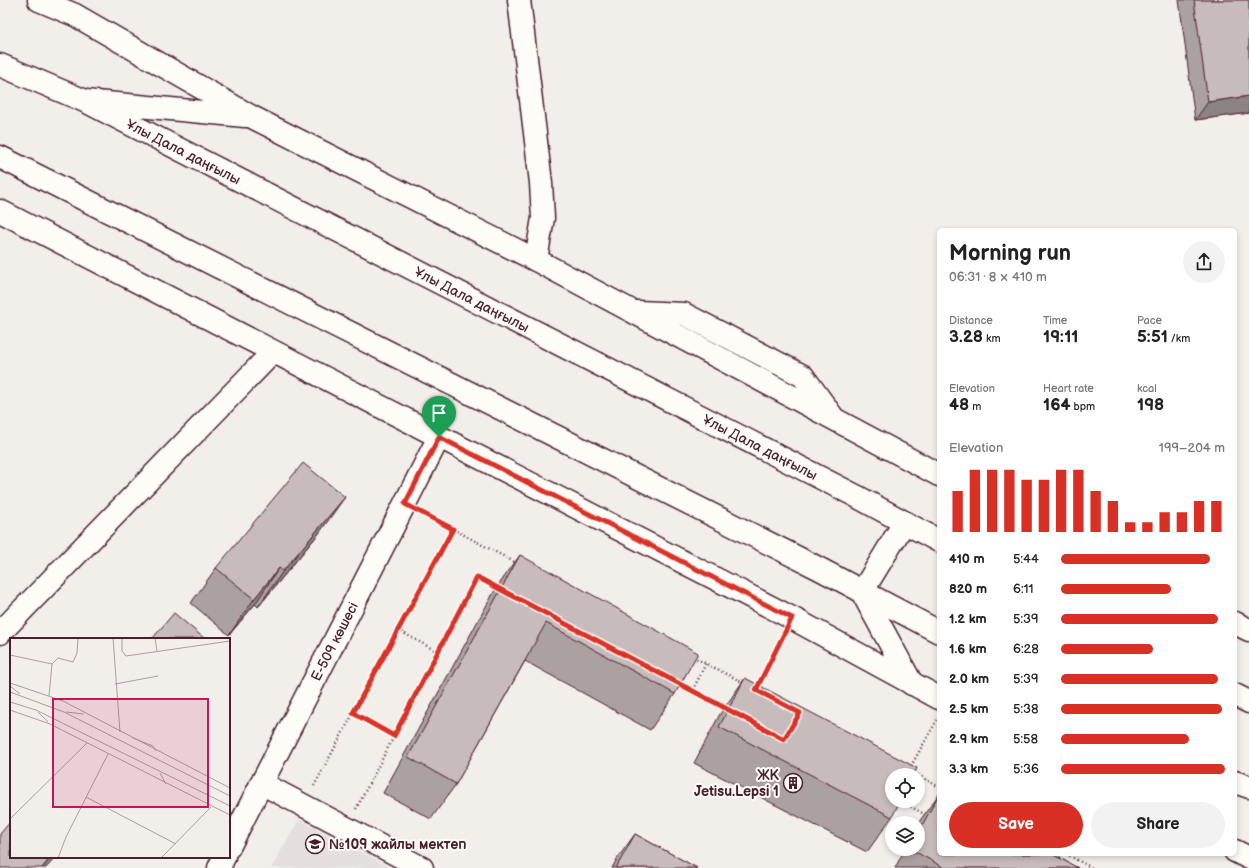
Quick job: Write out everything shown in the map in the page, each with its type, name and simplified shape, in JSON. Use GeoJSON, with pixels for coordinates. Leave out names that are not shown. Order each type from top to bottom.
{"type":"FeatureCollection","features":[{"type":"Feature","properties":{"kind":"street"},"geometry":{"type":"LineString","coordinates":[[39,0],[75,14],[252,117],[536,260],[937,474]]}},
{"type":"Feature","properties":{"kind":"street"},"geometry":{"type":"LineString","coordinates":[[519,0],[541,183],[543,218],[536,260]]}},
{"type":"Feature","properties":{"kind":"street","name":"Ұлы Дала даңғылы"},"geometry":{"type":"LineString","coordinates":[[0,65],[85,100],[856,496],[937,540]]}},
{"type":"Feature","properties":{"kind":"street"},"geometry":{"type":"LineString","coordinates":[[85,100],[252,117]]}},
{"type":"Feature","properties":{"kind":"street"},"geometry":{"type":"LineString","coordinates":[[0,157],[937,631]]}},
{"type":"Feature","properties":{"kind":"street"},"geometry":{"type":"LineString","coordinates":[[0,211],[792,618],[937,697]]}},
{"type":"Feature","properties":{"kind":"street"},"geometry":{"type":"LineString","coordinates":[[0,634],[273,352]]}},
{"type":"Feature","properties":{"kind":"street","name":"Е-509 көшесі"},"geometry":{"type":"LineString","coordinates":[[230,845],[439,437]]}},
{"type":"Feature","properties":{"kind":"street"},"geometry":{"type":"LineString","coordinates":[[862,592],[904,523]]}},
{"type":"Feature","properties":{"kind":"street"},"geometry":{"type":"LineString","coordinates":[[862,592],[912,684]]}},
{"type":"Feature","properties":{"kind":"street"},"geometry":{"type":"LineString","coordinates":[[1237,624],[1249,630]]}},
{"type":"Feature","properties":{"kind":"street"},"geometry":{"type":"LineString","coordinates":[[1237,696],[1249,702]]}},
{"type":"Feature","properties":{"kind":"street"},"geometry":{"type":"LineString","coordinates":[[261,783],[422,868]]}},
{"type":"Feature","properties":{"kind":"street"},"geometry":{"type":"LineString","coordinates":[[1237,783],[1249,787]]}},
{"type":"Feature","properties":{"kind":"street"},"geometry":{"type":"LineString","coordinates":[[1237,852],[1249,858]]}},
{"type":"Feature","properties":{"kind":"street"},"geometry":{"type":"LineString","coordinates":[[219,868],[224,858]]}},
{"type":"Feature","properties":{"kind":"path"},"geometry":{"type":"LineString","coordinates":[[405,504],[520,565]]}},
{"type":"Feature","properties":{"kind":"path"},"geometry":{"type":"LineString","coordinates":[[303,806],[453,529]]}},
{"type":"Feature","properties":{"kind":"path"},"geometry":{"type":"LineString","coordinates":[[346,828],[477,577],[505,591]]}},
{"type":"Feature","properties":{"kind":"path"},"geometry":{"type":"LineString","coordinates":[[763,693],[756,690],[792,618]]}},
{"type":"Feature","properties":{"kind":"path"},"geometry":{"type":"LineString","coordinates":[[398,630],[438,652]]}},
{"type":"Feature","properties":{"kind":"path"},"geometry":{"type":"LineString","coordinates":[[693,656],[750,687]]}},
{"type":"Feature","properties":{"kind":"path"},"geometry":{"type":"LineString","coordinates":[[693,690],[706,664]]}},
{"type":"Feature","properties":{"kind":"path"},"geometry":{"type":"LineString","coordinates":[[673,679],[728,708]]}},
{"type":"Feature","properties":{"kind":"path"},"geometry":{"type":"LineString","coordinates":[[353,713],[394,736]]}},
{"type":"Feature","properties":{"kind":"path"},"geometry":{"type":"LineString","coordinates":[[910,768],[937,720]]}},
{"type":"Feature","properties":{"kind":"path"},"geometry":{"type":"LineString","coordinates":[[925,779],[937,785]]}},
{"type":"Feature","properties":{"kind":"path"},"geometry":{"type":"LineString","coordinates":[[912,808],[932,819]]}},
{"type":"Feature","properties":{"kind":"path"},"geometry":{"type":"LineString","coordinates":[[1056,863],[1061,856]]}},
{"type":"Feature","properties":{"kind":"path"},"geometry":{"type":"LineString","coordinates":[[1070,856],[1092,868]]}},
{"type":"Feature","properties":{"kind":"shaded area","name":"№109 жайлы мектеп"},"geometry":{"type":"Polygon","coordinates":[[[299,819],[391,868],[271,868],[299,819]]]}},
{"type":"Feature","properties":{"kind":"building"},"geometry":{"type":"Polygon","coordinates":[[[1194,0],[1249,0],[1249,96],[1208,102],[1194,0]]]}},
{"type":"Feature","properties":{"kind":"building"},"geometry":{"type":"Polygon","coordinates":[[[303,463],[345,497],[283,571],[279,568],[254,599],[216,568],[303,463]]]}},
{"type":"Feature","properties":{"kind":"building"},"geometry":{"type":"Polygon","coordinates":[[[520,555],[698,653],[675,694],[546,623],[456,784],[408,757],[520,555]]]}},
{"type":"Feature","properties":{"kind":"building"},"geometry":{"type":"Polygon","coordinates":[[[174,613],[204,638],[153,638],[174,613]]]}},
{"type":"Feature","properties":{"kind":"building"},"geometry":{"type":"Polygon","coordinates":[[[745,678],[917,768],[885,768],[885,808],[896,808],[892,816],[890,816],[719,727],[745,678]]]}},
{"type":"Feature","properties":{"kind":"building"},"geometry":{"type":"Polygon","coordinates":[[[937,798],[937,856],[1056,856],[1078,868],[945,868],[923,856],[925,856],[925,820],[937,798]]]}},
{"type":"Feature","properties":{"kind":"building"},"geometry":{"type":"Polygon","coordinates":[[[10,822],[10,858],[50,858],[42,868],[0,868],[0,834],[10,822]]]}},
{"type":"Feature","properties":{"kind":"building"},"geometry":{"type":"Polygon","coordinates":[[[635,834],[697,868],[616,868],[635,834]]]}},
{"type":"Feature","properties":{"kind":"place","name":"ЖК Jetisu.Lepsi 1"},"geometry":{"type":"Point","coordinates":[793,783]}},
{"type":"Feature","properties":{"kind":"place","name":"№109 жайлы мектеп"},"geometry":{"type":"Point","coordinates":[315,844]}},
{"type":"Feature","properties":{"kind":"route"},"geometry":{"type":"LineString","coordinates":[[439,437],[792,618],[756,690],[800,713],[784,739],[477,577],[394,736],[353,713],[453,529],[405,504],[439,437]]}}]}
